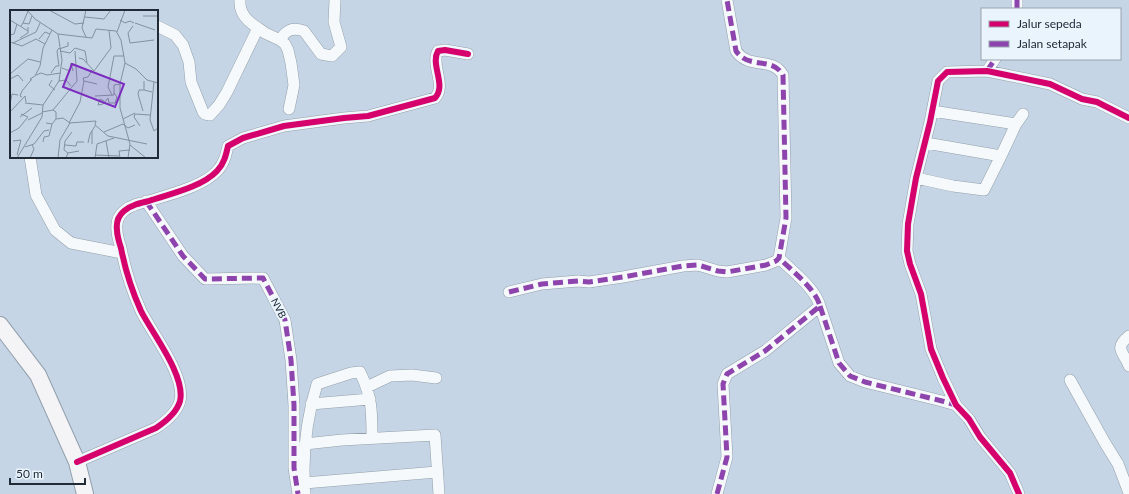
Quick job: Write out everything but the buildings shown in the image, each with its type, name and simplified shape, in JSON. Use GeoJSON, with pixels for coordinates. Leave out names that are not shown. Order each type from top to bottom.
{"type":"FeatureCollection","features":[{"type":"Feature","properties":{"kind":"street"},"geometry":{"type":"LineString","coordinates":[[240,0],[244,16],[249,22],[265,33],[280,40],[285,44],[288,50],[294,85],[289,109]]}},
{"type":"Feature","properties":{"kind":"street"},"geometry":{"type":"LineString","coordinates":[[280,40],[284,32],[292,29],[304,31],[321,54],[332,56],[341,47],[334,22],[335,0]]}},
{"type":"Feature","properties":{"kind":"street"},"geometry":{"type":"LineString","coordinates":[[509,292],[542,284],[578,281],[589,282],[683,266],[698,265],[727,272],[766,265],[776,261],[779,258],[786,218],[783,75],[780,69],[774,66],[752,62],[740,57],[736,51],[727,0]]}},
{"type":"Feature","properties":{"kind":"street"},"geometry":{"type":"LineString","coordinates":[[158,26],[175,35],[183,45],[189,62],[191,82],[203,112],[210,115],[219,105],[258,28]]}},
{"type":"Feature","properties":{"kind":"street"},"geometry":{"type":"LineString","coordinates":[[78,462],[156,428],[165,421],[180,402],[178,382],[170,362],[139,306],[130,283],[116,230],[117,221],[120,215],[134,205],[187,189],[204,180],[217,171],[223,162],[228,146],[243,138],[284,126],[368,116],[434,98],[437,95],[439,88],[436,60],[438,51],[445,50],[468,54]]}},
{"type":"Feature","properties":{"kind":"street"},"geometry":{"type":"LineString","coordinates":[[987,71],[994,60]]}},
{"type":"Feature","properties":{"kind":"street"},"geometry":{"type":"LineString","coordinates":[[1019,494],[1010,473],[980,437],[969,419],[956,405],[943,378],[931,349],[920,294],[907,251],[908,224],[916,178],[926,143],[938,81],[947,72],[987,71],[1050,84],[1082,99],[1097,102],[1129,118]]}},
{"type":"Feature","properties":{"kind":"street"},"geometry":{"type":"LineString","coordinates":[[932,111],[1016,124]]}},
{"type":"Feature","properties":{"kind":"street"},"geometry":{"type":"LineString","coordinates":[[916,178],[953,186],[984,190],[1002,156],[1016,124],[1023,114]]}},
{"type":"Feature","properties":{"kind":"street"},"geometry":{"type":"LineString","coordinates":[[926,143],[1002,156]]}},
{"type":"Feature","properties":{"kind":"street"},"geometry":{"type":"LineString","coordinates":[[30,158],[36,195],[55,230],[71,243],[122,253]]}},
{"type":"Feature","properties":{"kind":"street","name":"NVB"},"geometry":{"type":"LineString","coordinates":[[146,201],[183,256],[206,279],[263,278],[285,320],[291,360],[294,405],[294,468],[298,494]]}},
{"type":"Feature","properties":{"kind":"street"},"geometry":{"type":"LineString","coordinates":[[779,258],[818,299],[839,363],[850,376],[865,382],[956,405]]}},
{"type":"Feature","properties":{"kind":"street"},"geometry":{"type":"LineString","coordinates":[[717,494],[727,457],[722,384],[727,374],[765,351],[820,306]]}},
{"type":"Feature","properties":{"kind":"street"},"geometry":{"type":"LineString","coordinates":[[0,325],[38,375],[78,462],[84,494]]}},
{"type":"Feature","properties":{"kind":"street"},"geometry":{"type":"LineString","coordinates":[[1129,336],[1122,342],[1120,347],[1129,366]]}},
{"type":"Feature","properties":{"kind":"street"},"geometry":{"type":"LineString","coordinates":[[372,438],[372,406],[367,387],[360,372],[351,373],[317,384],[305,444],[303,468],[304,488],[437,472]]}},
{"type":"Feature","properties":{"kind":"street"},"geometry":{"type":"LineString","coordinates":[[367,387],[390,376],[412,375],[436,378]]}},
{"type":"Feature","properties":{"kind":"street"},"geometry":{"type":"LineString","coordinates":[[1070,380],[1118,464],[1129,493]]}},
{"type":"Feature","properties":{"kind":"street"},"geometry":{"type":"LineString","coordinates":[[312,404],[370,399]]}},
{"type":"Feature","properties":{"kind":"street"},"geometry":{"type":"LineString","coordinates":[[305,444],[372,438],[435,435],[439,494]]}},
{"type":"Feature","properties":{"kind":"marked path"},"geometry":{"type":"LineString","coordinates":[[509,292],[542,284],[578,281],[589,282],[683,266],[698,265],[727,272],[766,265],[776,261],[779,258],[786,218],[783,75],[773,66],[747,60],[741,57],[736,51],[727,0]]}},
{"type":"Feature","properties":{"kind":"marked path"},"geometry":{"type":"LineString","coordinates":[[1017,0],[1017,8]]}},
{"type":"Feature","properties":{"kind":"marked path"},"geometry":{"type":"LineString","coordinates":[[987,71],[994,60]]}},
{"type":"Feature","properties":{"kind":"marked path"},"geometry":{"type":"LineString","coordinates":[[146,201],[183,256],[205,279],[263,278],[285,320],[291,360],[294,405],[294,468],[298,494]]}},
{"type":"Feature","properties":{"kind":"marked path"},"geometry":{"type":"LineString","coordinates":[[717,494],[727,457],[723,384],[727,374],[765,351],[820,306],[808,286],[779,258]]}},
{"type":"Feature","properties":{"kind":"marked path"},"geometry":{"type":"LineString","coordinates":[[820,306],[839,363],[850,376],[865,382],[956,405]]}},
{"type":"Feature","properties":{"kind":"cycle path"},"geometry":{"type":"LineString","coordinates":[[77,462],[156,428],[167,420],[180,401],[178,379],[173,367],[141,311],[129,280],[117,232],[117,222],[122,213],[136,204],[176,193],[211,177],[221,165],[228,146],[243,138],[284,126],[368,116],[435,98],[439,87],[436,62],[438,51],[445,50],[468,54]]}},
{"type":"Feature","properties":{"kind":"cycle path"},"geometry":{"type":"LineString","coordinates":[[1019,494],[1010,473],[980,437],[969,419],[956,405],[943,378],[931,349],[921,294],[907,251],[908,224],[916,178],[930,122],[938,81],[947,72],[987,71],[1050,84],[1082,99],[1097,102],[1129,118]]}}]}
